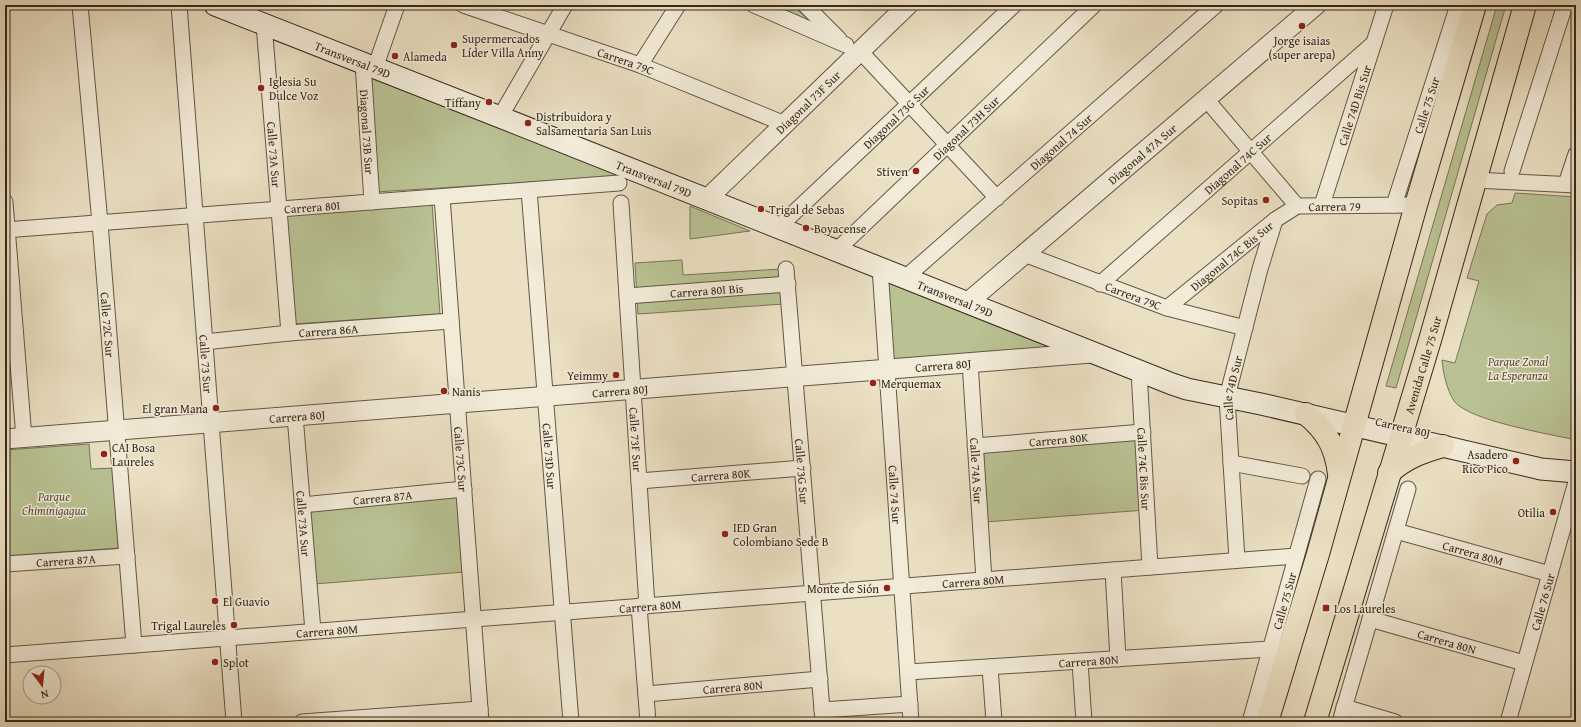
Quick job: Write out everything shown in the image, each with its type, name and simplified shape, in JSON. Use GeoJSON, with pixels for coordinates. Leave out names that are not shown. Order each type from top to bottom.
{"type":"FeatureCollection","features":[{"type":"Feature","properties":{"kind":"main road","name":"Transversal 79D"},"geometry":{"type":"LineString","coordinates":[[215,5],[252,15],[369,65],[1092,353]]}},
{"type":"Feature","properties":{"kind":"main road"},"geometry":{"type":"LineString","coordinates":[[1329,479],[1355,421],[1416,205],[1475,5]]}},
{"type":"Feature","properties":{"kind":"main road","name":"Avenida Calle 75 Sur"},"geometry":{"type":"LineString","coordinates":[[1315,722],[1430,340],[1474,180],[1525,5]]}},
{"type":"Feature","properties":{"kind":"main road","name":"Carrera 80J"},"geometry":{"type":"LineString","coordinates":[[1092,353],[1187,389],[1227,396],[1306,414],[1355,421]]}},
{"type":"Feature","properties":{"kind":"main road","name":"Carrera 80J"},"geometry":{"type":"LineString","coordinates":[[1227,396],[1263,395],[1355,421],[1402,432],[1542,459],[1576,472]]}},
{"type":"Feature","properties":{"kind":"main road"},"geometry":{"type":"LineString","coordinates":[[1267,722],[1318,554],[1329,479],[1333,446],[1320,426],[1306,414]]}},
{"type":"Feature","properties":{"kind":"main road","name":"Carrera 80J"},"geometry":{"type":"LineString","coordinates":[[1402,432],[1443,446],[1541,469],[1576,472]]}},
{"type":"Feature","properties":{"kind":"main road"},"geometry":{"type":"LineString","coordinates":[[1389,473],[1399,464],[1412,457],[1443,446]]}},
{"type":"Feature","properties":{"kind":"street","name":"Calle 72C Sur"},"geometry":{"type":"LineString","coordinates":[[80,5],[100,223],[134,645]]}},
{"type":"Feature","properties":{"kind":"street","name":"Calle 73 Sur"},"geometry":{"type":"LineString","coordinates":[[179,5],[234,722]]}},
{"type":"Feature","properties":{"kind":"street","name":"Diagonal 73B Sur"},"geometry":{"type":"LineString","coordinates":[[372,202],[369,65],[397,5]]}},
{"type":"Feature","properties":{"kind":"street","name":"Carrera 79C"},"geometry":{"type":"LineString","coordinates":[[463,5],[640,65],[785,124]]}},
{"type":"Feature","properties":{"kind":"street"},"geometry":{"type":"LineString","coordinates":[[500,117],[565,5]]}},
{"type":"Feature","properties":{"kind":"street"},"geometry":{"type":"LineString","coordinates":[[640,65],[678,5]]}},
{"type":"Feature","properties":{"kind":"street"},"geometry":{"type":"LineString","coordinates":[[754,5],[846,45],[805,5]]}},
{"type":"Feature","properties":{"kind":"street","name":"Diagonal 73F Sur"},"geometry":{"type":"LineString","coordinates":[[707,199],[908,5]]}},
{"type":"Feature","properties":{"kind":"street","name":"Diagonal 73G Sur"},"geometry":{"type":"LineString","coordinates":[[776,227],[783,223],[1014,5]]}},
{"type":"Feature","properties":{"kind":"street","name":"Diagonal 73H Sur"},"geometry":{"type":"LineString","coordinates":[[836,251],[1094,5]]}},
{"type":"Feature","properties":{"kind":"street","name":"Diagonal 74 Sur"},"geometry":{"type":"LineString","coordinates":[[905,278],[1216,5]]}},
{"type":"Feature","properties":{"kind":"street","name":"Diagonal 47A Sur"},"geometry":{"type":"LineString","coordinates":[[967,303],[1316,5]]}},
{"type":"Feature","properties":{"kind":"street","name":"Calle 74D Bis Sur"},"geometry":{"type":"LineString","coordinates":[[1322,206],[1386,5]]}},
{"type":"Feature","properties":{"kind":"street","name":"Calle 75 Sur"},"geometry":{"type":"LineString","coordinates":[[1394,205],[1458,5]]}},
{"type":"Feature","properties":{"kind":"street"},"geometry":{"type":"LineString","coordinates":[[1512,171],[1564,5]]}},
{"type":"Feature","properties":{"kind":"street","name":"Calle 73A Sur"},"geometry":{"type":"LineString","coordinates":[[252,15],[279,209],[289,333]]}},
{"type":"Feature","properties":{"kind":"street","name":"Diagonal 74C Sur"},"geometry":{"type":"LineString","coordinates":[[1100,284],[1374,43]]}},
{"type":"Feature","properties":{"kind":"street"},"geometry":{"type":"LineString","coordinates":[[860,51],[997,198]]}},
{"type":"Feature","properties":{"kind":"street","name":"Carrera 79"},"geometry":{"type":"LineString","coordinates":[[1206,99],[1297,206],[1416,205]]}},
{"type":"Feature","properties":{"kind":"street"},"geometry":{"type":"LineString","coordinates":[[1474,180],[1571,184],[1576,154]]}},
{"type":"Feature","properties":{"kind":"street","name":"Carrera 80I"},"geometry":{"type":"LineString","coordinates":[[6,230],[619,183]]}},
{"type":"Feature","properties":{"kind":"street","name":"Calle 73D Sur"},"geometry":{"type":"LineString","coordinates":[[529,190],[571,722]]}},
{"type":"Feature","properties":{"kind":"street","name":"Calle 73C Sur"},"geometry":{"type":"LineString","coordinates":[[442,196],[480,716]]}},
{"type":"Feature","properties":{"kind":"street"},"geometry":{"type":"LineString","coordinates":[[5,202],[6,230],[24,438]]}},
{"type":"Feature","properties":{"kind":"street","name":"Calle 73F Sur"},"geometry":{"type":"LineString","coordinates":[[621,202],[639,480],[648,722]]}},
{"type":"Feature","properties":{"kind":"street","name":"Diagonal 74C Bis Sur"},"geometry":{"type":"LineString","coordinates":[[1166,308],[1275,220],[1297,206]]}},
{"type":"Feature","properties":{"kind":"street","name":"Calle 74D Sur"},"geometry":{"type":"LineString","coordinates":[[1237,560],[1227,396],[1260,269],[1275,220]]}},
{"type":"Feature","properties":{"kind":"street","name":"Carrera 79C"},"geometry":{"type":"LineString","coordinates":[[1024,254],[1166,308],[1245,328]]}},
{"type":"Feature","properties":{"kind":"street","name":"Calle 74 Sur"},"geometry":{"type":"LineString","coordinates":[[880,268],[911,722]]}},
{"type":"Feature","properties":{"kind":"street","name":"Carrera 80I Bis"},"geometry":{"type":"LineString","coordinates":[[627,296],[787,276]]}},
{"type":"Feature","properties":{"kind":"street","name":"Calle 73G Sur"},"geometry":{"type":"LineString","coordinates":[[787,276],[823,716]]}},
{"type":"Feature","properties":{"kind":"street","name":"Carrera 86A"},"geometry":{"type":"LineString","coordinates":[[205,342],[289,333],[451,321]]}},
{"type":"Feature","properties":{"kind":"street","name":"Carrera 80J"},"geometry":{"type":"LineString","coordinates":[[5,439],[1092,353]]}},
{"type":"Feature","properties":{"kind":"street","name":"Calle 74A Sur"},"geometry":{"type":"LineString","coordinates":[[970,362],[984,580]]}},
{"type":"Feature","properties":{"kind":"street","name":"Calle 74C Bis Sur"},"geometry":{"type":"LineString","coordinates":[[1139,371],[1150,567]]}},
{"type":"Feature","properties":{"kind":"street","name":"Calle 73A Sur"},"geometry":{"type":"LineString","coordinates":[[295,416],[313,631]]}},
{"type":"Feature","properties":{"kind":"street","name":"Carrera 80K"},"geometry":{"type":"LineString","coordinates":[[975,446],[1143,432]]}},
{"type":"Feature","properties":{"kind":"street"},"geometry":{"type":"LineString","coordinates":[[1231,463],[1302,476]]}},
{"type":"Feature","properties":{"kind":"street","name":"Carrera 80K"},"geometry":{"type":"LineString","coordinates":[[639,480],[803,468]]}},
{"type":"Feature","properties":{"kind":"street","name":"Calle 75 Sur"},"geometry":{"type":"LineString","coordinates":[[1250,722],[1296,556],[1329,479]]}},
{"type":"Feature","properties":{"kind":"street","name":"Calle 76 Sur"},"geometry":{"type":"LineString","coordinates":[[1508,722],[1576,482]]}},
{"type":"Feature","properties":{"kind":"street","name":"Carrera 87A"},"geometry":{"type":"LineString","coordinates":[[302,504],[464,489]]}},
{"type":"Feature","properties":{"kind":"street"},"geometry":{"type":"LineString","coordinates":[[1340,722],[1408,489]]}},
{"type":"Feature","properties":{"kind":"street","name":"Carrera 80M"},"geometry":{"type":"LineString","coordinates":[[1396,531],[1550,574]]}},
{"type":"Feature","properties":{"kind":"street","name":"Carrera 87A"},"geometry":{"type":"LineString","coordinates":[[5,564],[127,556]]}},
{"type":"Feature","properties":{"kind":"street","name":"Carrera 80M"},"geometry":{"type":"LineString","coordinates":[[5,655],[1296,556]]}},
{"type":"Feature","properties":{"kind":"street"},"geometry":{"type":"LineString","coordinates":[[1113,570],[1118,659]]}},
{"type":"Feature","properties":{"kind":"street","name":"Carrera 80N"},"geometry":{"type":"LineString","coordinates":[[1370,619],[1524,663]]}},
{"type":"Feature","properties":{"kind":"street","name":"Carrera 80N"},"geometry":{"type":"LineString","coordinates":[[908,672],[1270,649]]}},
{"type":"Feature","properties":{"kind":"street"},"geometry":{"type":"LineString","coordinates":[[1080,662],[1084,722]]}},
{"type":"Feature","properties":{"kind":"street"},"geometry":{"type":"LineString","coordinates":[[990,667],[994,722]]}},
{"type":"Feature","properties":{"kind":"street","name":"Carrera 80N"},"geometry":{"type":"LineString","coordinates":[[646,694],[820,679]]}},
{"type":"Feature","properties":{"kind":"street"},"geometry":{"type":"LineString","coordinates":[[823,716],[910,704]]}},
{"type":"Feature","properties":{"kind":"street"},"geometry":{"type":"LineString","coordinates":[[1344,707],[1395,722]]}},
{"type":"Feature","properties":{"kind":"street"},"geometry":{"type":"LineString","coordinates":[[302,722],[480,716]]}},
{"type":"Feature","properties":{"kind":"green space"},"geometry":{"type":"Polygon","coordinates":[[[768,5],[792,5],[815,25],[768,5]]]}},
{"type":"Feature","properties":{"kind":"green space"},"geometry":{"type":"Polygon","coordinates":[[[1497,5],[1506,5],[1396,388],[1386,386],[1497,5]]]}},
{"type":"Feature","properties":{"kind":"green space"},"geometry":{"type":"Polygon","coordinates":[[[368,75],[627,176],[376,192],[368,75]]]}},
{"type":"Feature","properties":{"kind":"green space","name":"Parque Zonal La Esperanza"},"geometry":{"type":"Polygon","coordinates":[[[1515,193],[1576,197],[1576,440],[1511,426],[1476,415],[1462,408],[1454,401],[1447,387],[1444,376],[1442,360],[1455,363],[1479,281],[1467,278],[1487,214],[1497,205],[1512,203],[1515,193]]]}},
{"type":"Feature","properties":{"kind":"green space"},"geometry":{"type":"Polygon","coordinates":[[[432,203],[440,314],[293,324],[285,214],[432,203]]]}},
{"type":"Feature","properties":{"kind":"green space"},"geometry":{"type":"Polygon","coordinates":[[[690,206],[750,231],[690,239],[690,206]]]}},
{"type":"Feature","properties":{"kind":"green space"},"geometry":{"type":"Polygon","coordinates":[[[682,260],[683,275],[781,269],[784,304],[638,314],[635,263],[682,260]]]}},
{"type":"Feature","properties":{"kind":"green space"},"geometry":{"type":"Polygon","coordinates":[[[885,281],[1060,348],[890,362],[885,281]]]}},
{"type":"Feature","properties":{"kind":"green space"},"geometry":{"type":"Polygon","coordinates":[[[1139,437],[1146,510],[985,522],[980,448],[1139,437]]]}},
{"type":"Feature","properties":{"kind":"green space","name":"Parque Chiminigagua"},"geometry":{"type":"Polygon","coordinates":[[[89,444],[91,469],[115,468],[120,548],[5,556],[5,450],[89,444]]]}},
{"type":"Feature","properties":{"kind":"green space"},"geometry":{"type":"Polygon","coordinates":[[[459,495],[465,572],[314,584],[308,507],[459,495]]]}},
{"type":"Feature","properties":{"kind":"green space"},"geometry":{"type":"Polygon","coordinates":[[[474,713],[475,722],[378,722],[474,713]]]}},
{"type":"Feature","properties":{"kind":"place","name":"Jorge isaias (super arepa)"},"geometry":{"type":"Point","coordinates":[1302,26]}},
{"type":"Feature","properties":{"kind":"place","name":"Supermercados Líder Villa Anny"},"geometry":{"type":"Point","coordinates":[454,45]}},
{"type":"Feature","properties":{"kind":"place","name":"Alameda"},"geometry":{"type":"Point","coordinates":[395,56]}},
{"type":"Feature","properties":{"kind":"place","name":"Iglesia Su Dulce Voz"},"geometry":{"type":"Point","coordinates":[261,88]}},
{"type":"Feature","properties":{"kind":"place","name":"Tiffany"},"geometry":{"type":"Point","coordinates":[489,102]}},
{"type":"Feature","properties":{"kind":"place","name":"Distribuidora y Salsamentaria San Luis"},"geometry":{"type":"Point","coordinates":[528,123]}},
{"type":"Feature","properties":{"kind":"place","name":"Stiven"},"geometry":{"type":"Point","coordinates":[916,171]}},
{"type":"Feature","properties":{"kind":"place","name":"Sopitas"},"geometry":{"type":"Point","coordinates":[1266,200]}},
{"type":"Feature","properties":{"kind":"place","name":"Trigal de Sebas"},"geometry":{"type":"Point","coordinates":[761,209]}},
{"type":"Feature","properties":{"kind":"place","name":"Boyacense"},"geometry":{"type":"Point","coordinates":[806,228]}},
{"type":"Feature","properties":{"kind":"place","name":"Yeimmy"},"geometry":{"type":"Point","coordinates":[616,375]}},
{"type":"Feature","properties":{"kind":"place","name":"Merquemax"},"geometry":{"type":"Point","coordinates":[873,383]}},
{"type":"Feature","properties":{"kind":"place","name":"Nanis"},"geometry":{"type":"Point","coordinates":[444,391]}},
{"type":"Feature","properties":{"kind":"place","name":"El gran Mana"},"geometry":{"type":"Point","coordinates":[216,408]}},
{"type":"Feature","properties":{"kind":"place","name":"CAI Bosa Laureles"},"geometry":{"type":"Point","coordinates":[104,454]}},
{"type":"Feature","properties":{"kind":"place","name":"Asadero Rico Pico"},"geometry":{"type":"Point","coordinates":[1516,461]}},
{"type":"Feature","properties":{"kind":"place","name":"Otilia"},"geometry":{"type":"Point","coordinates":[1553,512]}},
{"type":"Feature","properties":{"kind":"place","name":"IED Gran Colombiano Sede B"},"geometry":{"type":"Point","coordinates":[725,534]}},
{"type":"Feature","properties":{"kind":"place","name":"Monte de Sión"},"geometry":{"type":"Point","coordinates":[887,588]}},
{"type":"Feature","properties":{"kind":"place","name":"El Guavio"},"geometry":{"type":"Point","coordinates":[215,601]}},
{"type":"Feature","properties":{"kind":"place","name":"Los Laureles"},"geometry":{"type":"Point","coordinates":[1326,608]}},
{"type":"Feature","properties":{"kind":"place","name":"Trigal Laureles"},"geometry":{"type":"Point","coordinates":[234,625]}},
{"type":"Feature","properties":{"kind":"place","name":"Splot"},"geometry":{"type":"Point","coordinates":[215,662]}}]}
